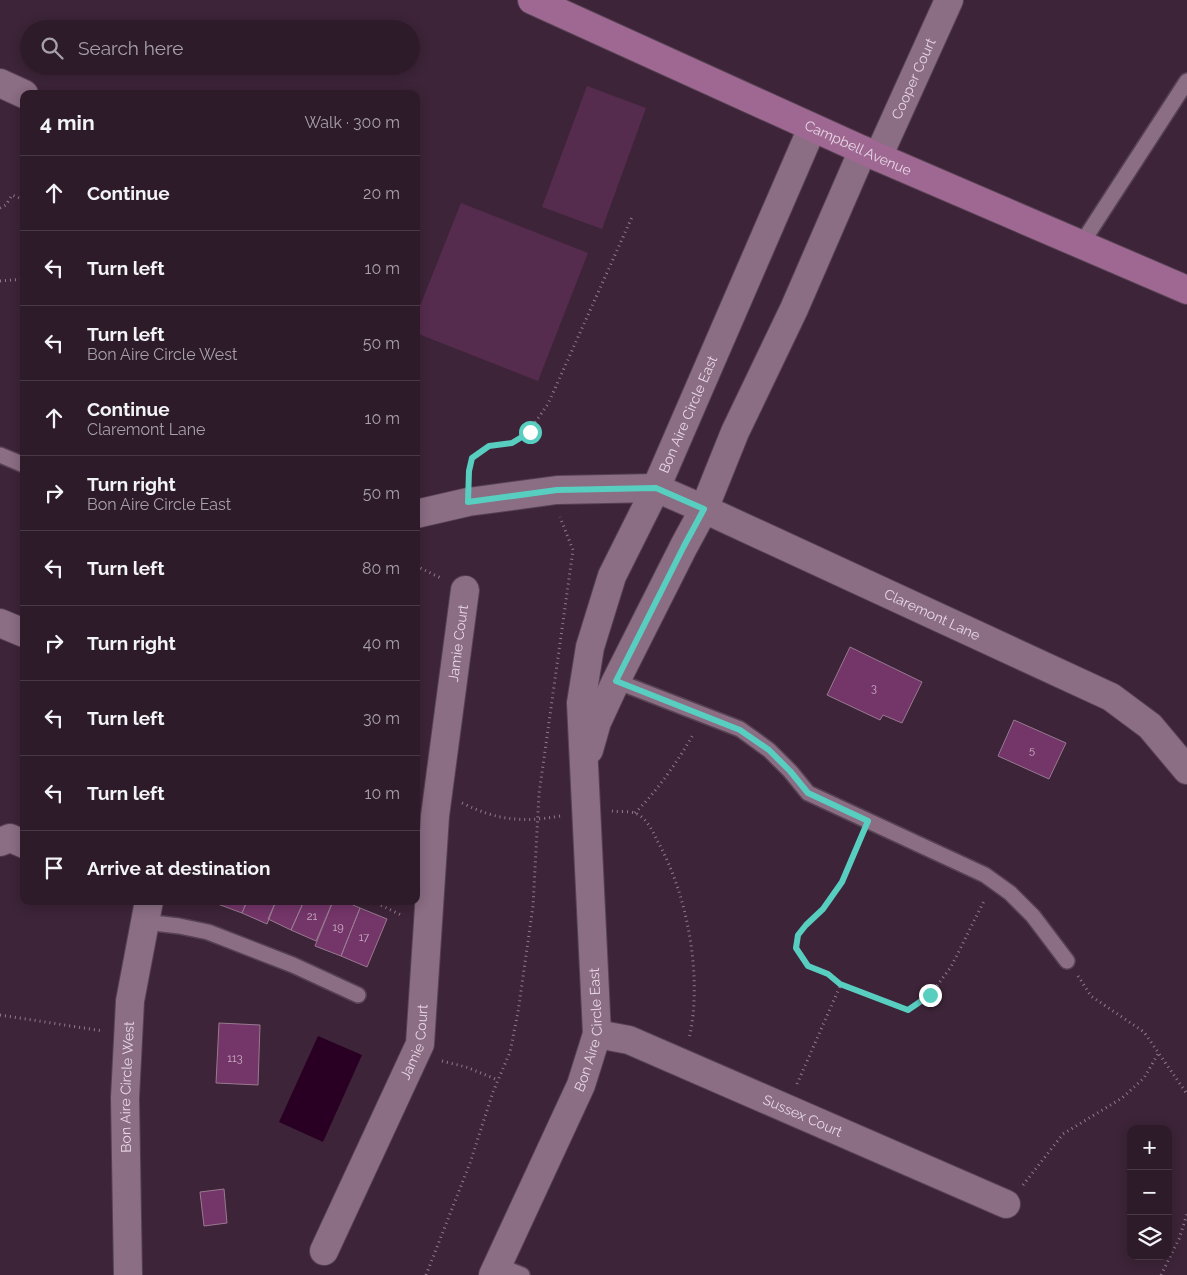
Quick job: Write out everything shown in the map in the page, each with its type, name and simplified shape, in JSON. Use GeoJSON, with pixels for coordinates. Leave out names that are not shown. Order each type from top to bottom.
{"type":"FeatureCollection","features":[{"type":"Feature","properties":{"kind":"street","name":"Campbell Avenue"},"geometry":{"type":"LineString","coordinates":[[532,0],[812,128],[1080,246],[1187,290]]}},
{"type":"Feature","properties":{"kind":"street","name":"Cooper Court"},"geometry":{"type":"LineString","coordinates":[[870,153],[949,0]]}},
{"type":"Feature","properties":{"kind":"street"},"geometry":{"type":"LineString","coordinates":[[0,83],[20,92]]}},
{"type":"Feature","properties":{"kind":"street","name":"Bon Aire Circle East"},"geometry":{"type":"LineString","coordinates":[[504,1272],[580,1085],[597,1034],[581,703],[590,646],[612,576],[656,488],[812,128]]}},
{"type":"Feature","properties":{"kind":"street","name":"Bon Aire Circle East"},"geometry":{"type":"LineString","coordinates":[[584,765],[597,722],[616,681],[704,509],[735,432],[870,153]]}},
{"type":"Feature","properties":{"kind":"street"},"geometry":{"type":"LineString","coordinates":[[420,513],[468,502],[557,490],[656,488]]}},
{"type":"Feature","properties":{"kind":"street","name":"Claremont Lane"},"geometry":{"type":"LineString","coordinates":[[656,488],[1112,697],[1150,726],[1187,770]]}},
{"type":"Feature","properties":{"kind":"street","name":"Jamie Court"},"geometry":{"type":"LineString","coordinates":[[324,1251],[420,1044],[430,807],[465,590]]}},
{"type":"Feature","properties":{"kind":"street"},"geometry":{"type":"LineString","coordinates":[[0,623],[20,631]]}},
{"type":"Feature","properties":{"kind":"street"},"geometry":{"type":"LineString","coordinates":[[0,842],[10,838],[20,842]]}},
{"type":"Feature","properties":{"kind":"street","name":"Bon Aire Circle West"},"geometry":{"type":"LineString","coordinates":[[128,1275],[125,1098],[128,1034],[130,1001],[147,912]]}},
{"type":"Feature","properties":{"kind":"street","name":"Sussex Court"},"geometry":{"type":"LineString","coordinates":[[597,1034],[629,1040],[1006,1204]]}},
{"type":"Feature","properties":{"kind":"lane"},"geometry":{"type":"LineString","coordinates":[[1080,246],[1187,81]]}},
{"type":"Feature","properties":{"kind":"lane"},"geometry":{"type":"LineString","coordinates":[[0,455],[20,463]]}},
{"type":"Feature","properties":{"kind":"lane"},"geometry":{"type":"LineString","coordinates":[[616,681],[740,730],[769,750],[808,793],[985,875],[1010,893],[1033,916],[1067,961]]}},
{"type":"Feature","properties":{"kind":"lane"},"geometry":{"type":"LineString","coordinates":[[147,912],[179,926],[208,932],[293,966],[358,995]]}},
{"type":"Feature","properties":{"kind":"path"},"geometry":{"type":"LineString","coordinates":[[0,208],[6,205],[12,196],[20,199]]}},
{"type":"Feature","properties":{"kind":"path"},"geometry":{"type":"LineString","coordinates":[[468,502],[469,471],[472,458],[489,446],[512,443],[530,432],[548,404],[632,217]]}},
{"type":"Feature","properties":{"kind":"path"},"geometry":{"type":"LineString","coordinates":[[0,281],[20,279]]}},
{"type":"Feature","properties":{"kind":"path"},"geometry":{"type":"LineString","coordinates":[[426,1275],[510,1052],[518,1012],[533,906],[540,784],[573,550],[556,509],[539,492]]}},
{"type":"Feature","properties":{"kind":"path"},"geometry":{"type":"LineString","coordinates":[[635,813],[670,770],[705,715]]}},
{"type":"Feature","properties":{"kind":"path"},"geometry":{"type":"LineString","coordinates":[[430,807],[481,812],[507,819],[537,820],[586,809],[635,813],[648,824],[677,882],[690,935],[694,992],[690,1036],[682,1063]]}},
{"type":"Feature","properties":{"kind":"path"},"geometry":{"type":"LineString","coordinates":[[868,821],[842,882],[823,909],[798,935],[796,948],[808,966],[828,974],[840,984],[908,1010],[930,995],[951,967],[988,894]]}},
{"type":"Feature","properties":{"kind":"path"},"geometry":{"type":"LineString","coordinates":[[1067,961],[1091,996],[1144,1032],[1187,1094]]}},
{"type":"Feature","properties":{"kind":"path"},"geometry":{"type":"LineString","coordinates":[[786,1108],[840,984]]}},
{"type":"Feature","properties":{"kind":"path"},"geometry":{"type":"LineString","coordinates":[[0,1015],[128,1034]]}},
{"type":"Feature","properties":{"kind":"path"},"geometry":{"type":"LineString","coordinates":[[1006,1204],[1063,1134],[1122,1098],[1144,1078],[1158,1054]]}},
{"type":"Feature","properties":{"kind":"path"},"geometry":{"type":"LineString","coordinates":[[414,1058],[466,1067],[498,1080]]}},
{"type":"Feature","properties":{"kind":"path"},"geometry":{"type":"LineString","coordinates":[[1161,1275],[1179,1239],[1187,1214]]}},
{"type":"Feature","properties":{"kind":"shaded area"},"geometry":{"type":"Polygon","coordinates":[[[587,86],[646,108],[602,229],[542,207],[587,86]]]}},
{"type":"Feature","properties":{"kind":"shaded area"},"geometry":{"type":"Polygon","coordinates":[[[461,203],[588,253],[538,381],[420,335],[420,306],[461,203]]]}},
{"type":"Feature","properties":{"kind":"shaded area"},"geometry":{"type":"Polygon","coordinates":[[[318,1036],[362,1055],[323,1142],[279,1122],[318,1036]]]}},
{"type":"Feature","properties":{"kind":"building"},"geometry":{"type":"Polygon","coordinates":[[[850,647],[922,682],[902,723],[883,715],[880,720],[827,695],[850,647]]]}},
{"type":"Feature","properties":{"kind":"building"},"geometry":{"type":"Polygon","coordinates":[[[1014,720],[1066,743],[1049,779],[998,756],[1014,720]]]}},
{"type":"Feature","properties":{"kind":"building"},"geometry":{"type":"Polygon","coordinates":[[[220,905],[245,905],[242,913],[220,905]]]}},
{"type":"Feature","properties":{"kind":"building"},"geometry":{"type":"Polygon","coordinates":[[[245,905],[274,905],[267,924],[242,913],[245,905]]]}},
{"type":"Feature","properties":{"kind":"building"},"geometry":{"type":"Polygon","coordinates":[[[274,905],[302,905],[291,930],[268,919],[274,905]]]}},
{"type":"Feature","properties":{"kind":"building"},"geometry":{"type":"Polygon","coordinates":[[[302,905],[331,905],[316,941],[291,930],[302,905]]]}},
{"type":"Feature","properties":{"kind":"building"},"geometry":{"type":"Polygon","coordinates":[[[331,905],[353,905],[360,908],[341,956],[315,946],[331,905]]]}},
{"type":"Feature","properties":{"kind":"building"},"geometry":{"type":"Polygon","coordinates":[[[360,908],[387,919],[367,967],[341,956],[360,908]]]}},
{"type":"Feature","properties":{"kind":"building"},"geometry":{"type":"Polygon","coordinates":[[[219,1023],[260,1025],[258,1085],[216,1083],[219,1023]]]}},
{"type":"Feature","properties":{"kind":"building"},"geometry":{"type":"Polygon","coordinates":[[[224,1189],[227,1223],[204,1226],[200,1192],[224,1189]]]}},
{"type":"Feature","properties":{"kind":"route"},"geometry":{"type":"LineString","coordinates":[[530,432],[512,443],[489,446],[472,458],[469,471],[468,502],[557,490],[656,488],[704,509],[616,681],[740,730],[769,750],[808,793],[868,821],[842,882],[823,909],[798,935],[796,948],[808,966],[828,974],[840,984],[908,1010],[930,995]]}}]}
